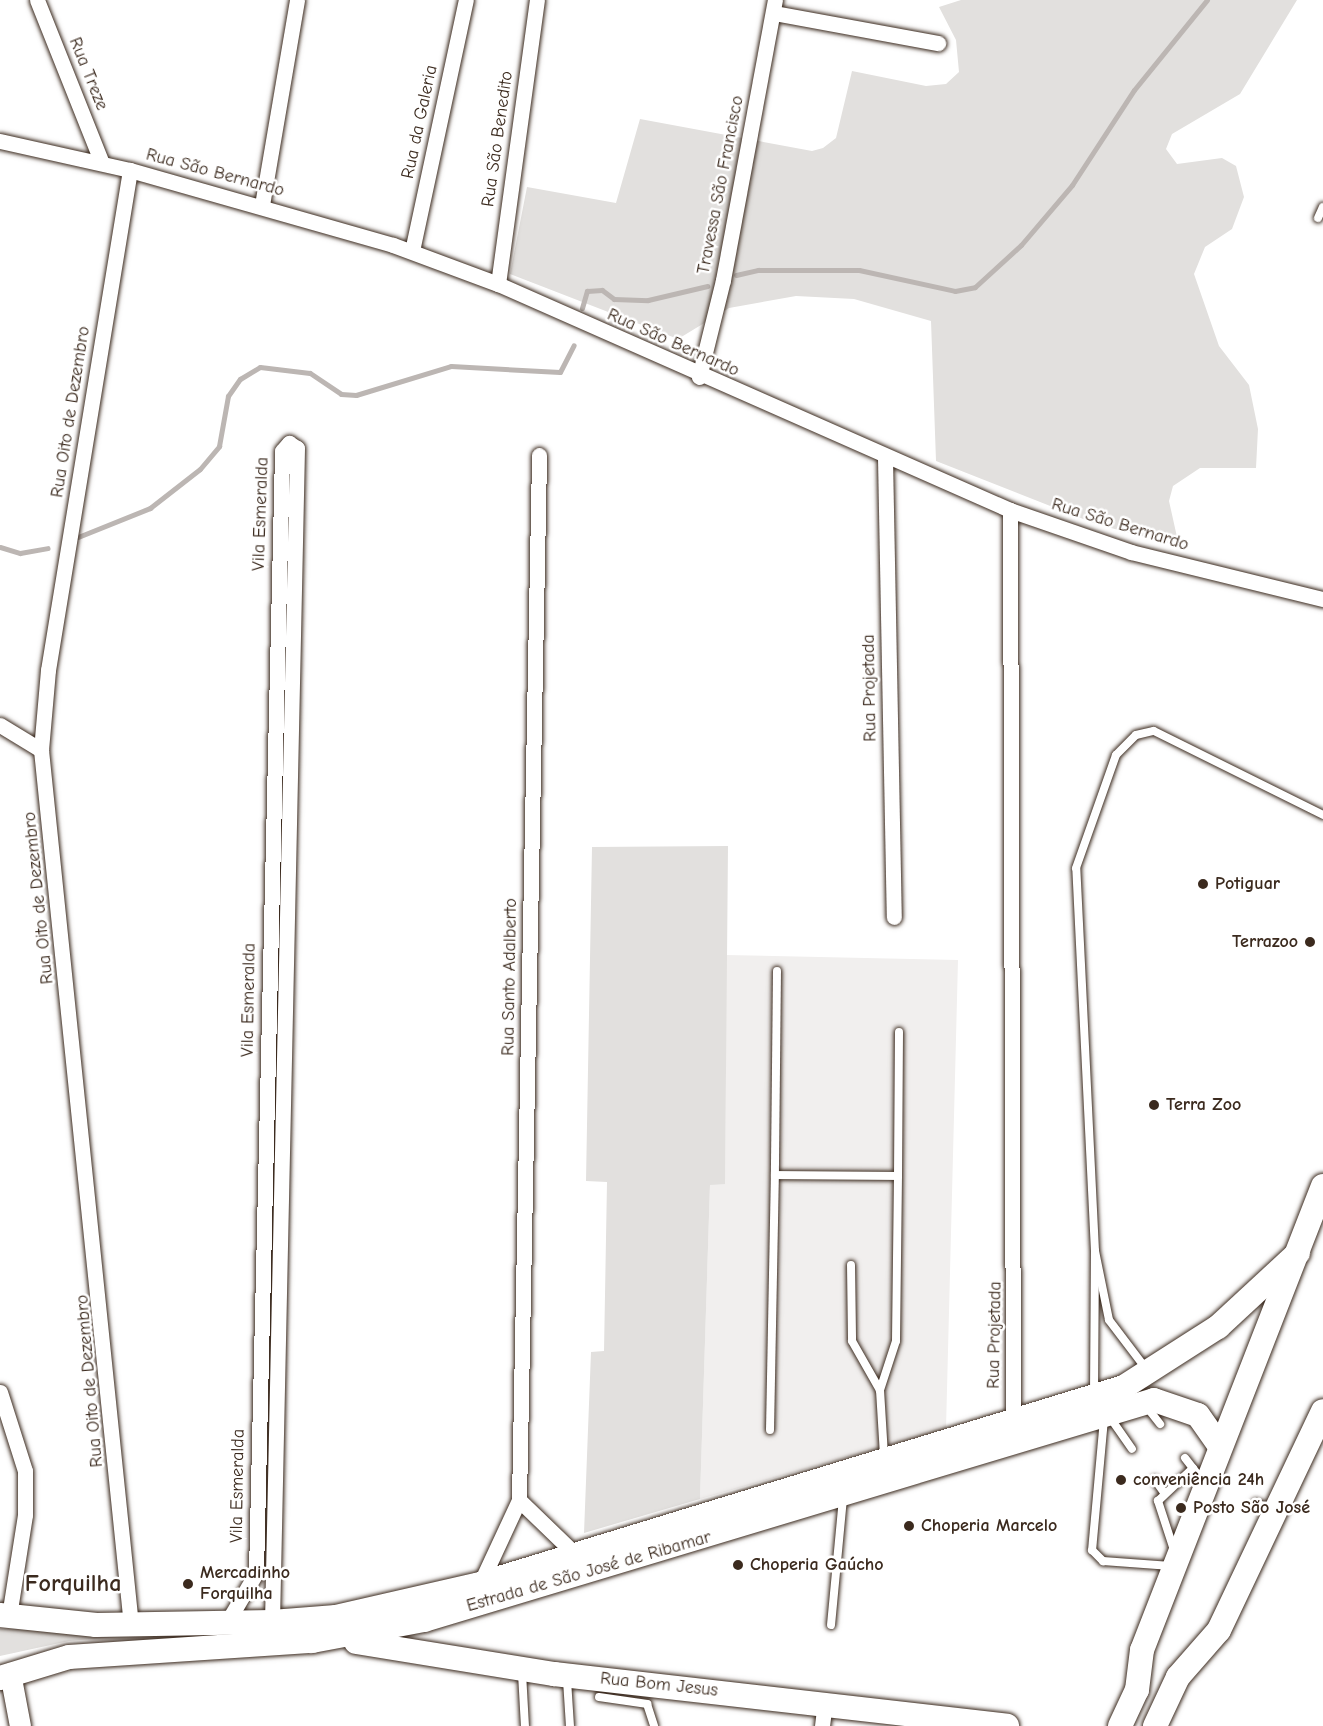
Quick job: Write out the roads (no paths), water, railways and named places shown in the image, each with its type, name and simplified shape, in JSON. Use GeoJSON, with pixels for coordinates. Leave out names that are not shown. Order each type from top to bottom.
{"type":"FeatureCollection","features":[{"type":"Feature","properties":{"kind":"main road"},"geometry":{"type":"LineString","coordinates":[[1120,1726],[1137,1690],[1142,1650],[1177,1564],[1199,1476],[1221,1446],[1323,1186]]}},
{"type":"Feature","properties":{"kind":"main road","name":"Estrada de São José de Ribamar"},"geometry":{"type":"LineString","coordinates":[[3,1675],[33,1664],[312,1641],[474,1606],[843,1497],[1102,1409],[1124,1387],[1150,1374],[1218,1327],[1298,1253]]}},
{"type":"Feature","properties":{"kind":"main road","name":"Estrada de São José de Ribamar"},"geometry":{"type":"LineString","coordinates":[[9,1617],[131,1626],[272,1622],[348,1615],[480,1584],[577,1556],[1013,1423],[1149,1401]]}},
{"type":"Feature","properties":{"kind":"main road"},"geometry":{"type":"LineString","coordinates":[[1149,1401],[1198,1415],[1221,1446]]}},
{"type":"Feature","properties":{"kind":"main road"},"geometry":{"type":"LineString","coordinates":[[1155,1726],[1178,1677],[1219,1630],[1273,1510],[1319,1420]]}},
{"type":"Feature","properties":{"kind":"main road","name":"Rua Bom Jesus"},"geometry":{"type":"LineString","coordinates":[[312,1641],[391,1646],[824,1714],[1007,1726]]}},
{"type":"Feature","properties":{"kind":"main road"},"geometry":{"type":"LineString","coordinates":[[3,1675],[20,1726]]}},
{"type":"Feature","properties":{"kind":"street","name":"Rua Treze"},"geometry":{"type":"LineString","coordinates":[[37,0],[102,163]]}},
{"type":"Feature","properties":{"kind":"street"},"geometry":{"type":"LineString","coordinates":[[262,205],[297,0]]}},
{"type":"Feature","properties":{"kind":"street","name":"Rua da Galeria"},"geometry":{"type":"LineString","coordinates":[[412,251],[466,0]]}},
{"type":"Feature","properties":{"kind":"street","name":"Rua São Benedito"},"geometry":{"type":"LineString","coordinates":[[498,284],[537,0]]}},
{"type":"Feature","properties":{"kind":"street"},"geometry":{"type":"LineString","coordinates":[[775,7],[938,43]]}},
{"type":"Feature","properties":{"kind":"street","name":"Travessa São Francisco"},"geometry":{"type":"LineString","coordinates":[[699,376],[775,7]]}},
{"type":"Feature","properties":{"kind":"street","name":"Rua São Bernardo"},"geometry":{"type":"LineString","coordinates":[[0,141],[102,163],[262,205],[412,251],[498,284],[699,376],[1010,510],[1131,552],[1323,599]]}},
{"type":"Feature","properties":{"kind":"street","name":"Rua Oito de Dezembro"},"geometry":{"type":"LineString","coordinates":[[130,170],[48,670],[41,750],[131,1626]]}},
{"type":"Feature","properties":{"kind":"street","name":"Vila Esmeralda"},"geometry":{"type":"LineString","coordinates":[[226,1624],[256,1573],[263,1267],[275,1037],[297,448],[289,443],[282,451],[275,1037],[279,1269],[272,1622]]}},
{"type":"Feature","properties":{"kind":"street","name":"Rua Santo Adalberto"},"geometry":{"type":"LineString","coordinates":[[480,1584],[519,1500],[539,455]]}},
{"type":"Feature","properties":{"kind":"street","name":"Rua Projetada"},"geometry":{"type":"LineString","coordinates":[[885,458],[894,917]]}},
{"type":"Feature","properties":{"kind":"street","name":"Rua Projetada"},"geometry":{"type":"LineString","coordinates":[[1010,510],[1015,1247],[1013,1423]]}},
{"type":"Feature","properties":{"kind":"street"},"geometry":{"type":"LineString","coordinates":[[0,725],[41,750]]}},
{"type":"Feature","properties":{"kind":"street"},"geometry":{"type":"LineString","coordinates":[[263,1267],[279,1269]]}},
{"type":"Feature","properties":{"kind":"street"},"geometry":{"type":"LineString","coordinates":[[0,1392],[25,1470],[25,1515],[9,1617]]}},
{"type":"Feature","properties":{"kind":"street"},"geometry":{"type":"LineString","coordinates":[[259,1416],[276,1415]]}},
{"type":"Feature","properties":{"kind":"street"},"geometry":{"type":"LineString","coordinates":[[519,1500],[577,1556]]}},
{"type":"Feature","properties":{"kind":"lane"},"geometry":{"type":"LineString","coordinates":[[1318,218],[1323,207]]}},
{"type":"Feature","properties":{"kind":"lane"},"geometry":{"type":"LineString","coordinates":[[1185,1458],[1199,1476],[1163,1491],[1158,1501],[1177,1564],[1095,1557],[1091,1541],[1102,1409],[1076,868],[1116,755],[1136,735],[1154,731],[1323,815]]}},
{"type":"Feature","properties":{"kind":"lane"},"geometry":{"type":"LineString","coordinates":[[770,1430],[777,971]]}},
{"type":"Feature","properties":{"kind":"lane"},"geometry":{"type":"LineString","coordinates":[[885,1463],[880,1390],[896,1341],[899,1032]]}},
{"type":"Feature","properties":{"kind":"lane"},"geometry":{"type":"LineString","coordinates":[[775,1175],[898,1176]]}},
{"type":"Feature","properties":{"kind":"lane"},"geometry":{"type":"LineString","coordinates":[[1095,1251],[1109,1320],[1150,1374]]}},
{"type":"Feature","properties":{"kind":"lane"},"geometry":{"type":"LineString","coordinates":[[850,1265],[852,1341],[880,1390]]}},
{"type":"Feature","properties":{"kind":"lane"},"geometry":{"type":"LineString","coordinates":[[1149,1401],[1160,1424]]}},
{"type":"Feature","properties":{"kind":"lane"},"geometry":{"type":"LineString","coordinates":[[1102,1409],[1132,1449]]}},
{"type":"Feature","properties":{"kind":"lane"},"geometry":{"type":"LineString","coordinates":[[1155,1480],[1163,1491]]}},
{"type":"Feature","properties":{"kind":"lane"},"geometry":{"type":"LineString","coordinates":[[831,1625],[843,1497]]}},
{"type":"Feature","properties":{"kind":"lane"},"geometry":{"type":"LineString","coordinates":[[521,1668],[525,1726]]}},
{"type":"Feature","properties":{"kind":"lane"},"geometry":{"type":"LineString","coordinates":[[567,1675],[570,1726]]}},
{"type":"Feature","properties":{"kind":"lane"},"geometry":{"type":"LineString","coordinates":[[599,1697],[647,1704],[654,1726]]}},
{"type":"Feature","properties":{"kind":"waterway"},"geometry":{"type":"LineString","coordinates":[[736,275],[758,270],[859,270],[955,291],[975,287],[1021,245],[1072,185],[1134,90],[1207,0]]}},
{"type":"Feature","properties":{"kind":"waterway"},"geometry":{"type":"LineString","coordinates":[[582,308],[587,291],[602,290],[614,299],[648,300],[707,286]]}},
{"type":"Feature","properties":{"kind":"waterway"},"geometry":{"type":"LineString","coordinates":[[78,537],[150,508],[200,469],[219,446],[228,396],[240,379],[260,367],[310,373],[341,394],[356,395],[451,366],[560,372],[574,345]]}},
{"type":"Feature","properties":{"kind":"waterway"},"geometry":{"type":"LineString","coordinates":[[0,547],[20,553],[48,548]]}},
{"type":"Feature","properties":{"kind":"place","name":"Potiguar"},"geometry":{"type":"Point","coordinates":[1203,884]}},
{"type":"Feature","properties":{"kind":"place","name":"Terrazoo"},"geometry":{"type":"Point","coordinates":[1310,942]}},
{"type":"Feature","properties":{"kind":"place","name":"Terra Zoo"},"geometry":{"type":"Point","coordinates":[1154,1105]}},
{"type":"Feature","properties":{"kind":"place","name":"conveniência 24h"},"geometry":{"type":"Point","coordinates":[1121,1480]}},
{"type":"Feature","properties":{"kind":"place","name":"Posto São José"},"geometry":{"type":"Point","coordinates":[1181,1508]}},
{"type":"Feature","properties":{"kind":"place","name":"Choperia Marcelo"},"geometry":{"type":"Point","coordinates":[909,1526]}},
{"type":"Feature","properties":{"kind":"place","name":"Choperia Gaúcho"},"geometry":{"type":"Point","coordinates":[738,1565]}},
{"type":"Feature","properties":{"kind":"place","name":"Mercadinho Forquilha"},"geometry":{"type":"Point","coordinates":[188,1584]}},
{"type":"Feature","properties":{"kind":"district","name":"Forquilha"},"geometry":{"type":"Point","coordinates":[73,1584]}}]}
